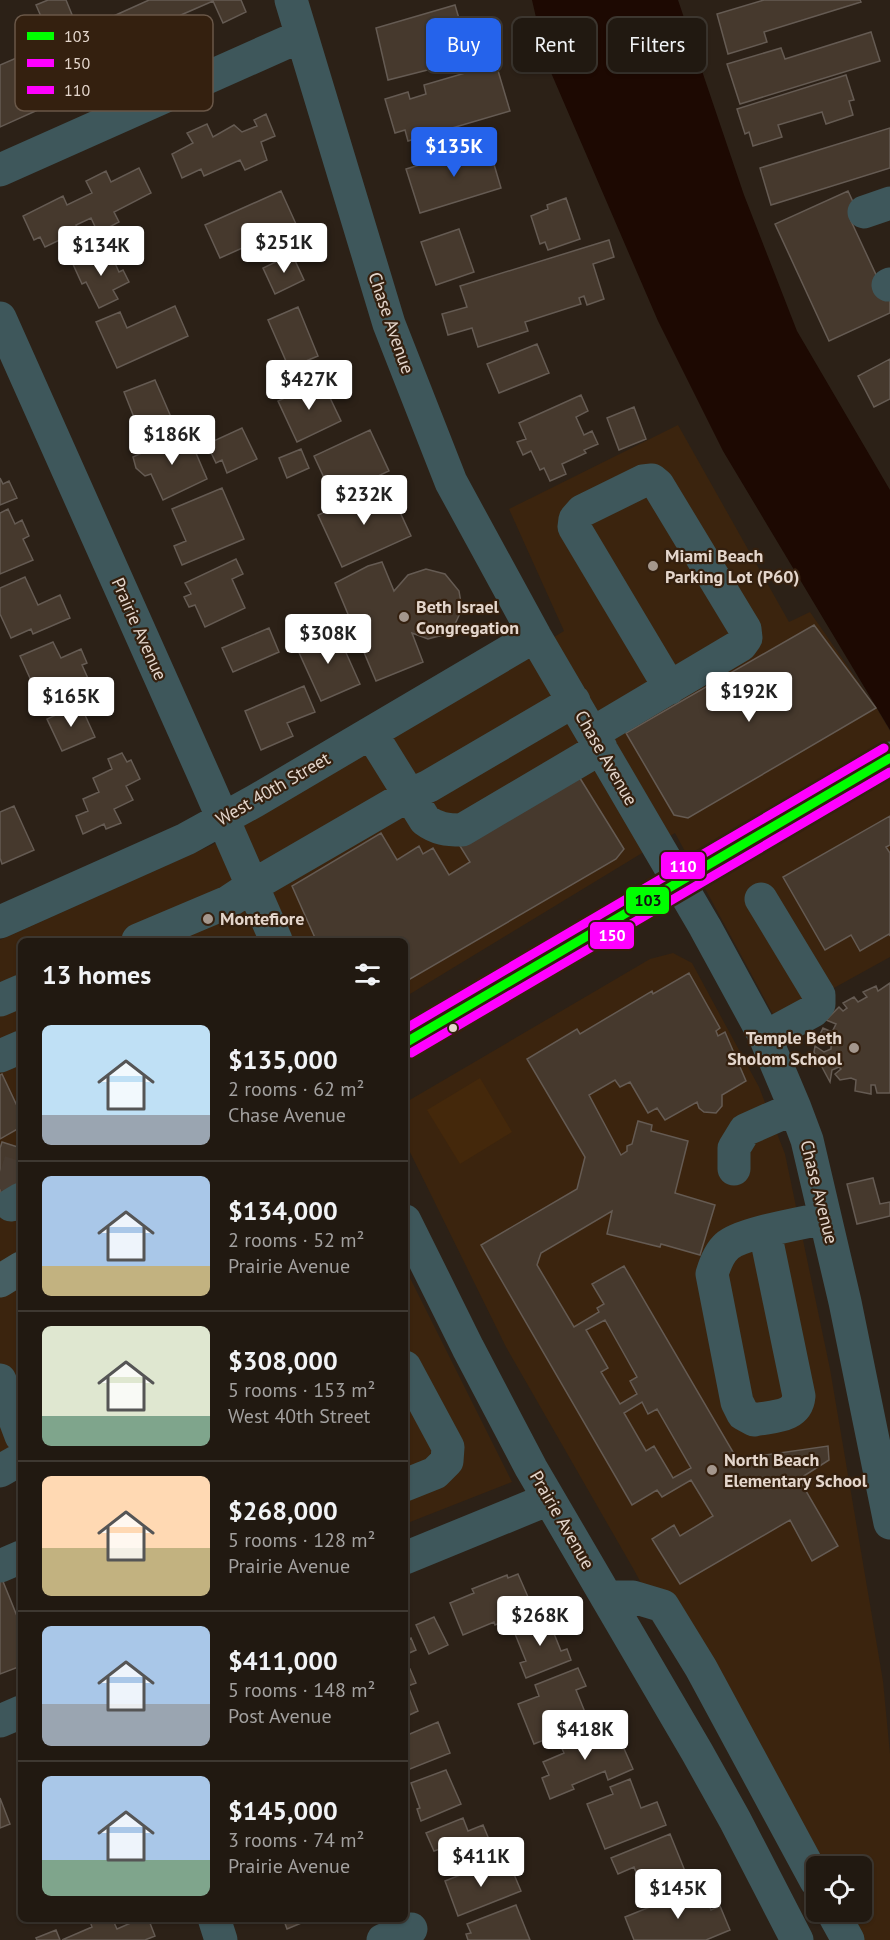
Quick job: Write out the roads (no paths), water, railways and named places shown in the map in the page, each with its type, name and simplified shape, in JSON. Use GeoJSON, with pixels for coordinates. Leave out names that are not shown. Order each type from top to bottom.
{"type":"FeatureCollection","features":[{"type":"Feature","properties":{"kind":"main road"},"geometry":{"type":"LineString","coordinates":[[408,1041],[890,758]]}},
{"type":"Feature","properties":{"kind":"main road"},"geometry":{"type":"LineString","coordinates":[[0,1281],[18,1270]]}},
{"type":"Feature","properties":{"kind":"street","name":"Chase Avenue"},"geometry":{"type":"LineString","coordinates":[[291,0],[389,324],[451,482],[536,636],[765,1037],[795,1108],[807,1140],[845,1302],[885,1477],[890,1523]]}},
{"type":"Feature","properties":{"kind":"street"},"geometry":{"type":"LineString","coordinates":[[213,75],[302,36]]}},
{"type":"Feature","properties":{"kind":"street"},"geometry":{"type":"LineString","coordinates":[[0,170],[133,111]]}},
{"type":"Feature","properties":{"kind":"street","name":"Prairie Avenue"},"geometry":{"type":"LineString","coordinates":[[0,318],[223,819],[273,938]]}},
{"type":"Feature","properties":{"kind":"street"},"geometry":{"type":"LineString","coordinates":[[371,733],[425,820],[435,828],[462,830],[597,741],[670,688],[741,645],[746,638],[745,629],[658,484],[652,480],[643,481],[582,511],[575,519],[574,527],[670,688]]}},
{"type":"Feature","properties":{"kind":"street","name":"West 40th Street"},"geometry":{"type":"LineString","coordinates":[[0,922],[186,839],[536,636]]}},
{"type":"Feature","properties":{"kind":"street"},"geometry":{"type":"LineString","coordinates":[[143,938],[228,902],[574,701]]}},
{"type":"Feature","properties":{"kind":"street"},"geometry":{"type":"LineString","coordinates":[[761,899],[819,995],[819,1004],[813,1011],[765,1037]]}},
{"type":"Feature","properties":{"kind":"street"},"geometry":{"type":"LineString","coordinates":[[0,1000],[18,992]]}},
{"type":"Feature","properties":{"kind":"street"},"geometry":{"type":"LineString","coordinates":[[0,1056],[18,1048]]}},
{"type":"Feature","properties":{"kind":"street"},"geometry":{"type":"LineString","coordinates":[[734,1169],[734,1148],[745,1130],[795,1108]]}},
{"type":"Feature","properties":{"kind":"street"},"geometry":{"type":"LineString","coordinates":[[765,1232],[799,1396],[798,1405],[792,1412],[754,1420],[743,1414],[738,1402],[711,1274],[717,1258],[728,1245],[741,1238],[765,1232],[825,1218]]}},
{"type":"Feature","properties":{"kind":"street","name":"Prairie Avenue"},"geometry":{"type":"LineString","coordinates":[[408,1232],[503,1416],[735,1820],[796,1940]]}},
{"type":"Feature","properties":{"kind":"street"},"geometry":{"type":"LineString","coordinates":[[408,1373],[448,1447],[447,1461],[435,1473],[408,1484]]}},
{"type":"Feature","properties":{"kind":"street"},"geometry":{"type":"LineString","coordinates":[[0,1380],[18,1428]]}},
{"type":"Feature","properties":{"kind":"street"},"geometry":{"type":"LineString","coordinates":[[0,1471],[18,1461]]}},
{"type":"Feature","properties":{"kind":"street"},"geometry":{"type":"LineString","coordinates":[[408,1557],[549,1499]]}},
{"type":"Feature","properties":{"kind":"street"},"geometry":{"type":"LineString","coordinates":[[0,1566],[18,1558]]}},
{"type":"Feature","properties":{"kind":"street"},"geometry":{"type":"LineString","coordinates":[[608,1597],[633,1597],[663,1606],[701,1668],[806,1862]]}},
{"type":"Feature","properties":{"kind":"street"},"geometry":{"type":"LineString","coordinates":[[0,1721],[18,1713]]}},
{"type":"Feature","properties":{"kind":"street"},"geometry":{"type":"LineString","coordinates":[[215,1922],[221,1940]]}},
{"type":"Feature","properties":{"kind":"street"},"geometry":{"type":"LineString","coordinates":[[838,1922],[848,1940]]}},
{"type":"Feature","properties":{"kind":"tunnel"},"geometry":{"type":"LineString","coordinates":[[0,1172],[18,1178]]}},
{"type":"Feature","properties":{"kind":"place","name":"Miami Beach Parking Lot (P60)"},"geometry":{"type":"Point","coordinates":[653,566]}},
{"type":"Feature","properties":{"kind":"place","name":"Beth Israel Congregation"},"geometry":{"type":"Point","coordinates":[404,617]}},
{"type":"Feature","properties":{"kind":"place","name":"Montefiore"},"geometry":{"type":"Point","coordinates":[208,919]}},
{"type":"Feature","properties":{"kind":"place","name":"Temple Beth Sholom School"},"geometry":{"type":"Point","coordinates":[854,1048]}},
{"type":"Feature","properties":{"kind":"place","name":"North Beach Elementary School"},"geometry":{"type":"Point","coordinates":[712,1470]}}]}
